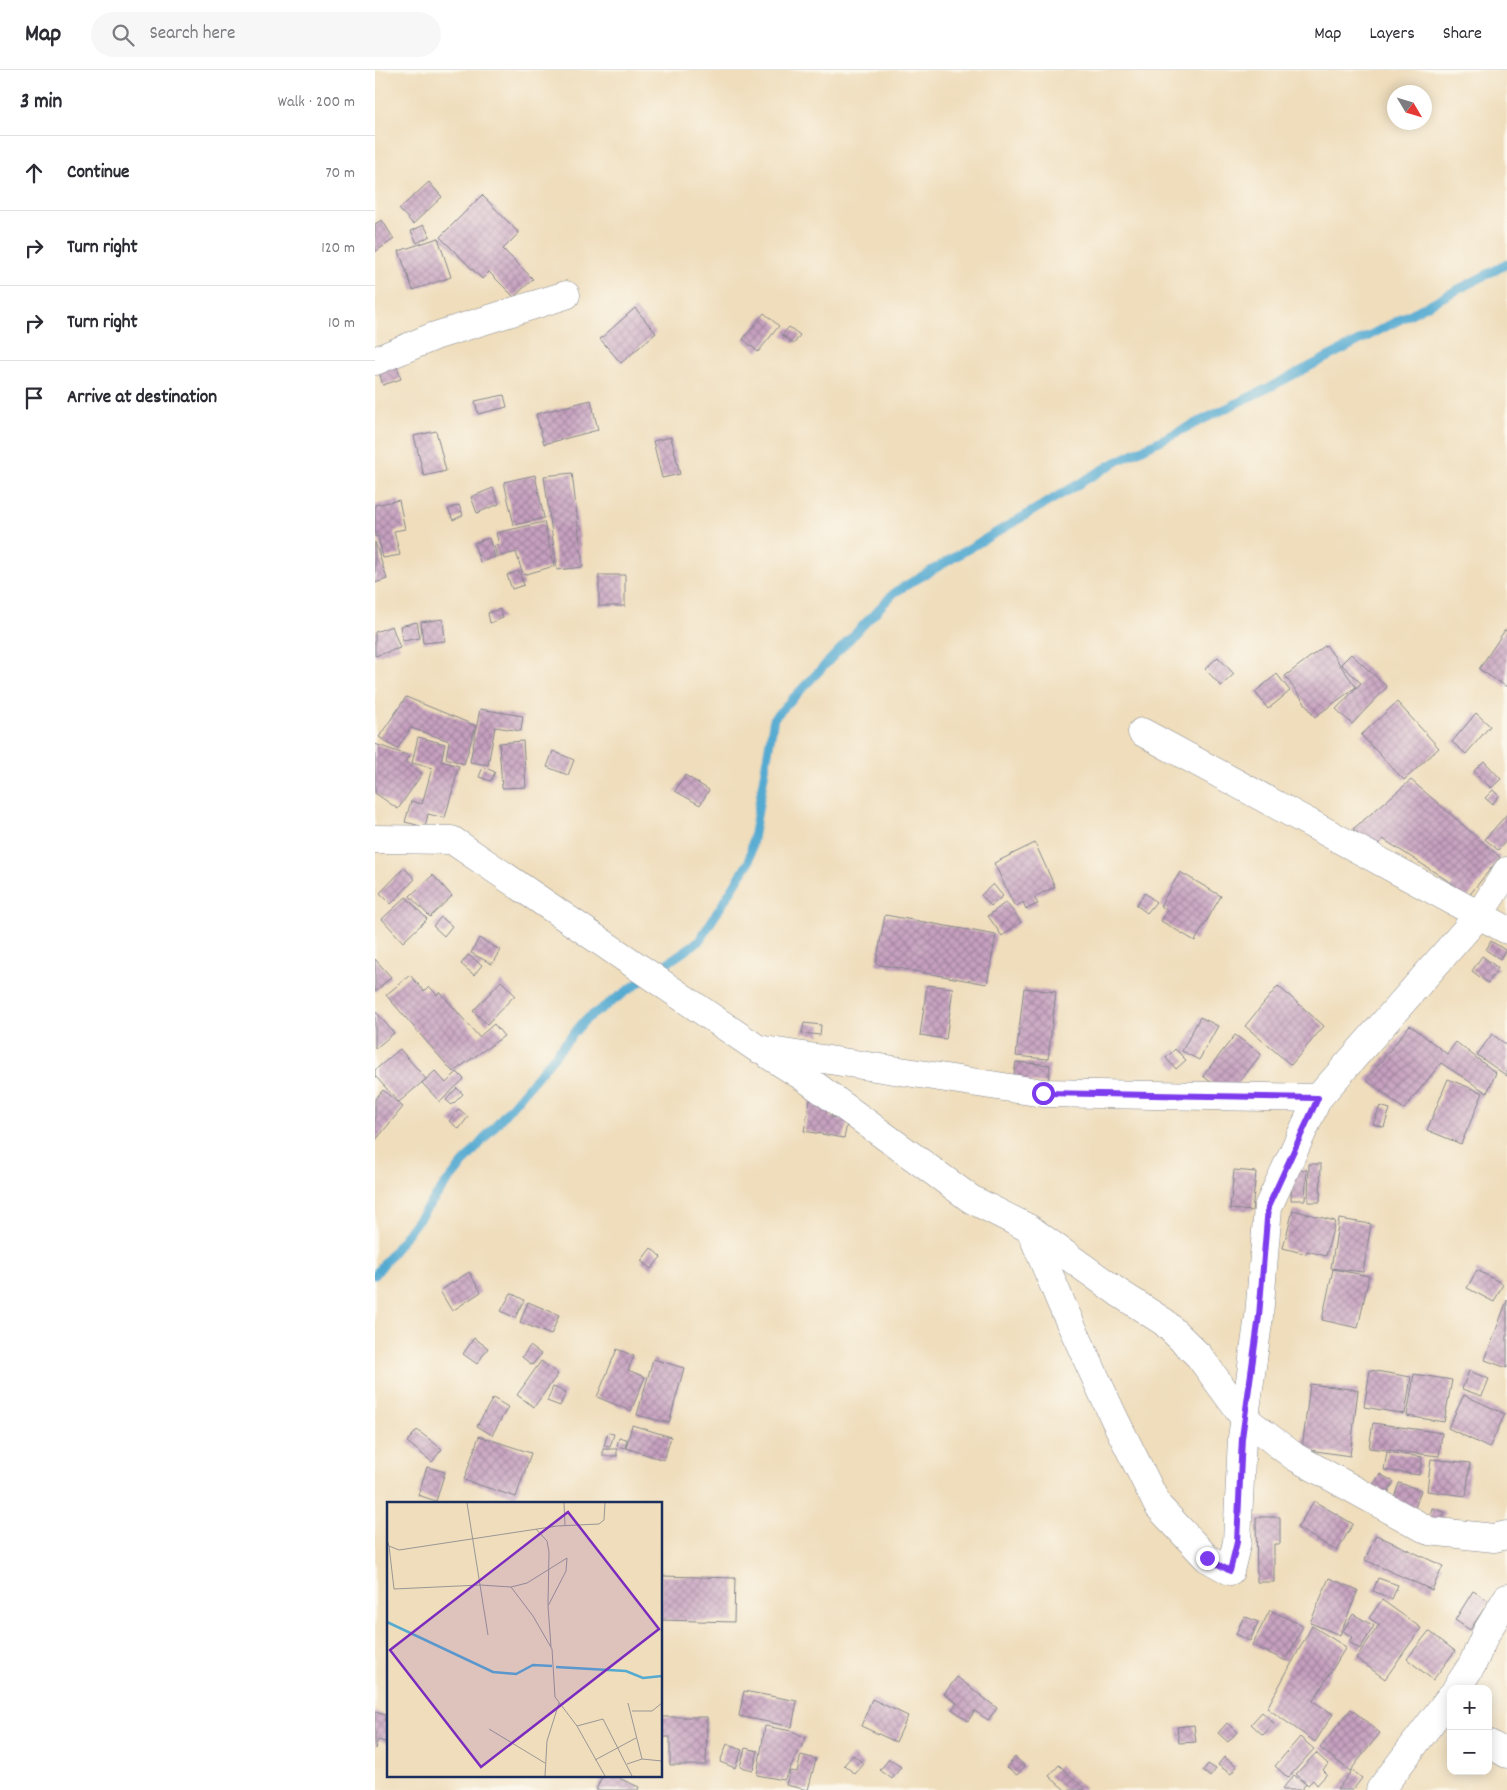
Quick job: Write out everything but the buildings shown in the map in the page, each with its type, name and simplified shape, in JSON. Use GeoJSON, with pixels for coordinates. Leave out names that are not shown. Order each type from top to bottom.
{"type":"FeatureCollection","features":[{"type":"Feature","properties":{"kind":"street"},"geometry":{"type":"LineString","coordinates":[[375,361],[435,336],[566,295]]}},
{"type":"Feature","properties":{"kind":"street"},"geometry":{"type":"LineString","coordinates":[[1142,732],[1507,930]]}},
{"type":"Feature","properties":{"kind":"street"},"geometry":{"type":"LineString","coordinates":[[375,821],[385,839],[453,840],[758,1049],[805,1078],[971,1198],[1030,1230],[1119,1293],[1164,1322],[1199,1356],[1245,1419],[1295,1457],[1429,1531],[1494,1538],[1507,1534]]}},
{"type":"Feature","properties":{"kind":"street"},"geometry":{"type":"LineString","coordinates":[[1030,1230],[1061,1305],[1158,1506],[1207,1558],[1230,1571],[1237,1542],[1242,1438],[1259,1316],[1268,1207],[1318,1098],[1479,915],[1507,870]]}},
{"type":"Feature","properties":{"kind":"street"},"geometry":{"type":"LineString","coordinates":[[758,1049],[1043,1093],[1318,1098]]}},
{"type":"Feature","properties":{"kind":"street"},"geometry":{"type":"LineString","coordinates":[[1459,1685],[1472,1665],[1486,1633],[1507,1598]]}},
{"type":"Feature","properties":{"kind":"street"},"geometry":{"type":"LineString","coordinates":[[1380,1790],[1447,1710]]}},
{"type":"Feature","properties":{"kind":"street"},"geometry":{"type":"LineString","coordinates":[[1492,1745],[1507,1754]]}},
{"type":"Feature","properties":{"kind":"waterway"},"geometry":{"type":"LineString","coordinates":[[375,1275],[444,1186],[585,1020],[699,941],[749,862],[774,718],[895,592],[1116,462],[1272,386],[1507,264]]}},
{"type":"Feature","properties":{"kind":"route"},"geometry":{"type":"LineString","coordinates":[[1043,1093],[1318,1098],[1268,1207],[1259,1316],[1242,1438],[1237,1542],[1230,1571],[1207,1558]]}}]}
